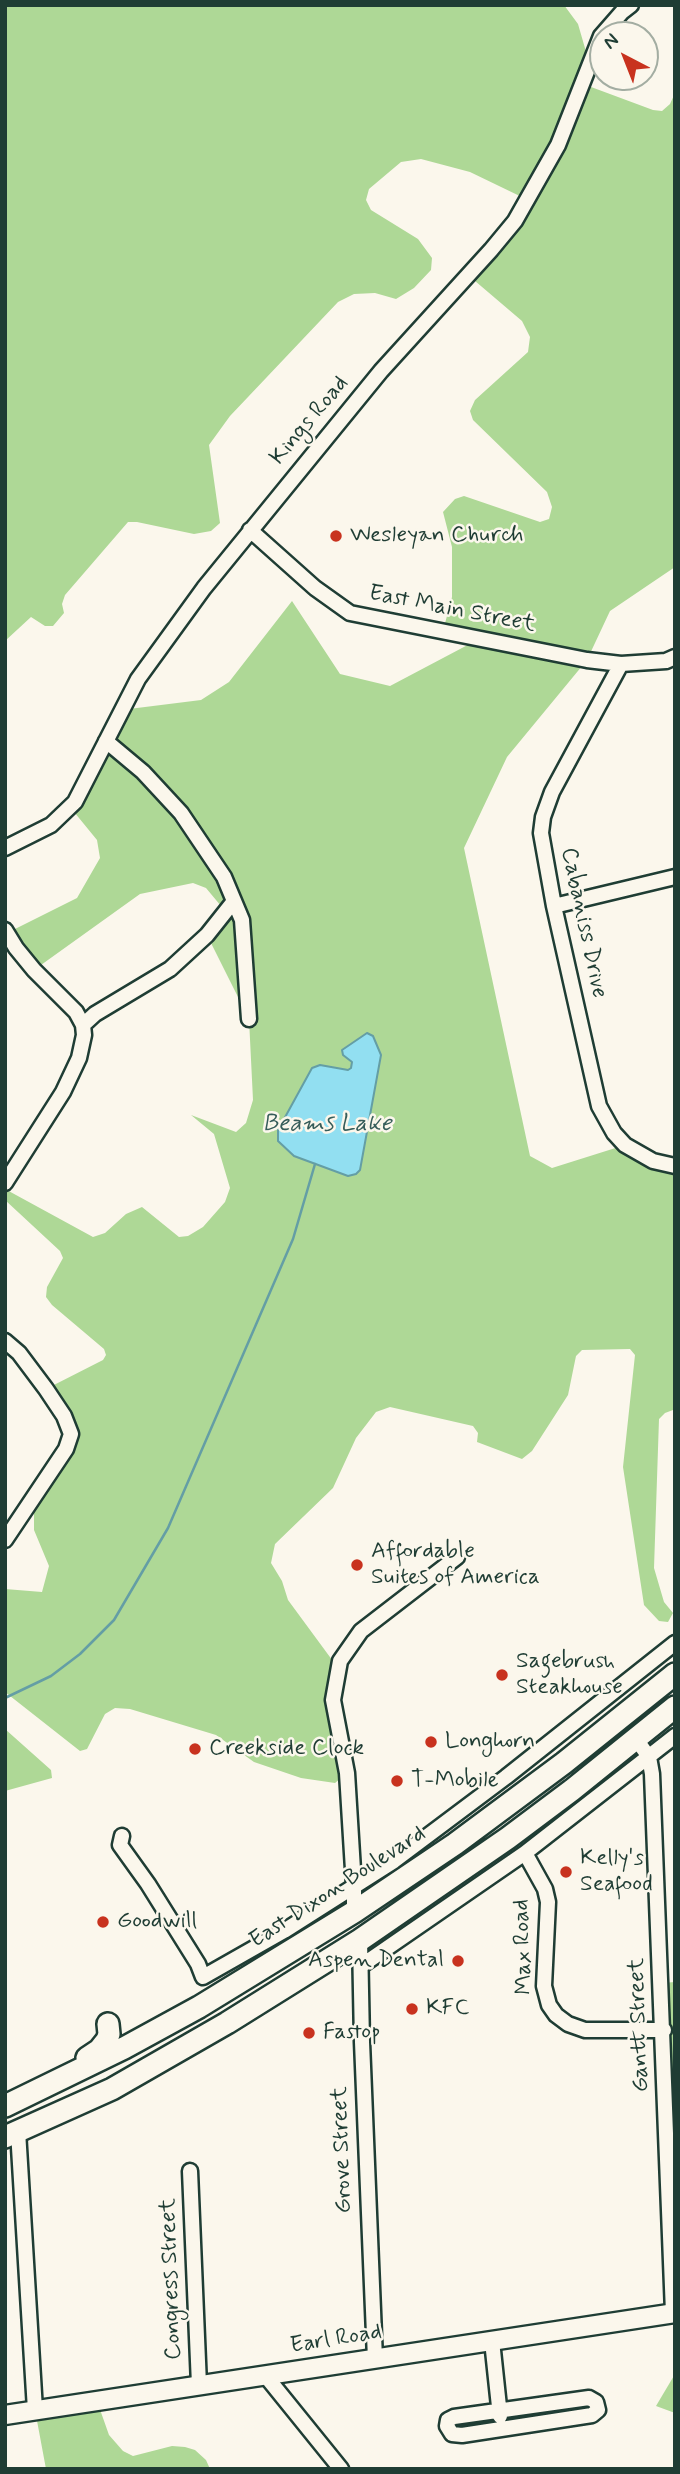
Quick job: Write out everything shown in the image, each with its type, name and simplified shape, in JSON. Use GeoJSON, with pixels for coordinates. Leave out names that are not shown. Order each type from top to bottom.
{"type":"FeatureCollection","features":[{"type":"Feature","properties":{"kind":"highway","name":"East Dixon Boulevard"},"geometry":{"type":"LineString","coordinates":[[5,2106],[99,2050],[108,2037],[108,2024],[122,2030],[137,2029],[192,2005],[199,2007],[354,1912],[455,1844],[564,1763],[675,1674]]}},
{"type":"Feature","properties":{"kind":"highway"},"geometry":{"type":"LineString","coordinates":[[12,2134],[112,2089],[227,2023],[360,1940],[508,1838],[675,1707]]}},
{"type":"Feature","properties":{"kind":"highway"},"geometry":{"type":"LineString","coordinates":[[360,1940],[360,1931],[367,1920],[442,1864],[455,1844]]}},
{"type":"Feature","properties":{"kind":"highway"},"geometry":{"type":"LineString","coordinates":[[227,2023],[251,1998],[346,1928],[354,1912]]}},
{"type":"Feature","properties":{"kind":"main road","name":"Earl Road"},"geometry":{"type":"LineString","coordinates":[[5,2415],[674,2313]]}},
{"type":"Feature","properties":{"kind":"street","name":"Kings Road"},"geometry":{"type":"LineString","coordinates":[[5,848],[51,825],[65,814],[85,784],[121,710],[156,652],[250,530],[399,350],[515,221],[558,145],[601,36],[631,5]]}},
{"type":"Feature","properties":{"kind":"street","name":"East Main Street"},"geometry":{"type":"LineString","coordinates":[[250,530],[315,588],[350,613],[587,660],[621,664],[666,661],[675,657]]}},
{"type":"Feature","properties":{"kind":"street","name":"Cabaniss Drive"},"geometry":{"type":"LineString","coordinates":[[621,664],[546,807],[541,834],[554,906],[602,1114],[625,1145],[653,1161],[675,1166]]}},
{"type":"Feature","properties":{"kind":"street"},"geometry":{"type":"LineString","coordinates":[[106,741],[143,772],[181,813],[224,877],[243,920],[249,1019]]}},
{"type":"Feature","properties":{"kind":"street"},"geometry":{"type":"LineString","coordinates":[[554,906],[675,877]]}},
{"type":"Feature","properties":{"kind":"street"},"geometry":{"type":"LineString","coordinates":[[83,1025],[95,1014],[170,969],[207,935],[234,901]]}},
{"type":"Feature","properties":{"kind":"street"},"geometry":{"type":"LineString","coordinates":[[5,930],[34,970],[66,999],[83,1025],[83,1045],[74,1071],[5,1184]]}},
{"type":"Feature","properties":{"kind":"street"},"geometry":{"type":"LineString","coordinates":[[5,1341],[19,1353],[46,1389],[64,1416],[71,1434],[70,1443],[5,1540]]}},
{"type":"Feature","properties":{"kind":"street"},"geometry":{"type":"LineString","coordinates":[[354,1912],[347,1773],[333,1700],[340,1661],[361,1631],[457,1557]]}},
{"type":"Feature","properties":{"kind":"street","name":"East Dixon Boulevard"},"geometry":{"type":"LineString","coordinates":[[122,1836],[120,1845],[154,1892],[198,1964],[203,1977],[239,1958],[394,1861],[675,1643]]}},
{"type":"Feature","properties":{"kind":"street"},"geometry":{"type":"LineString","coordinates":[[361,1966],[525,1853],[675,1736]]}},
{"type":"Feature","properties":{"kind":"street","name":"Gantt Street"},"geometry":{"type":"LineString","coordinates":[[636,1739],[649,1757],[652,1774],[674,2313]]}},
{"type":"Feature","properties":{"kind":"street","name":"Max Road"},"geometry":{"type":"LineString","coordinates":[[525,1853],[545,1889],[548,1902],[544,1986],[549,2005],[556,2015],[568,2024],[585,2030],[664,2030]]}},
{"type":"Feature","properties":{"kind":"street","name":"Grove Street"},"geometry":{"type":"LineString","coordinates":[[360,1940],[375,2359]]}},
{"type":"Feature","properties":{"kind":"street"},"geometry":{"type":"LineString","coordinates":[[12,2134],[35,2410]]}},
{"type":"Feature","properties":{"kind":"street","name":"Congress Street"},"geometry":{"type":"LineString","coordinates":[[190,2171],[199,2385]]}},
{"type":"Feature","properties":{"kind":"street"},"geometry":{"type":"LineString","coordinates":[[492,2341],[501,2427]]}},
{"type":"Feature","properties":{"kind":"street"},"geometry":{"type":"LineString","coordinates":[[265,2375],[341,2469]]}},
{"type":"Feature","properties":{"kind":"street"},"geometry":{"type":"LineString","coordinates":[[589,2398],[596,2402],[598,2410],[592,2415],[501,2427],[454,2435],[449,2432],[447,2426],[448,2420],[454,2417],[589,2398]]}},
{"type":"Feature","properties":{"kind":"green space"},"geometry":{"type":"Polygon","coordinates":[[[5,5],[564,5],[578,24],[589,62],[583,84],[589,86],[589,91],[602,91],[662,111],[670,104],[675,93],[675,567],[610,611],[587,660],[507,757],[464,848],[530,1156],[552,1168],[625,1145],[675,1166],[675,1412],[673,1410],[665,1413],[659,1419],[654,1568],[664,1602],[673,1613],[668,1622],[659,1621],[644,1605],[623,1467],[635,1355],[630,1349],[582,1350],[576,1356],[568,1395],[532,1451],[522,1459],[477,1442],[478,1433],[473,1426],[390,1407],[376,1412],[356,1438],[333,1488],[275,1544],[271,1563],[282,1581],[288,1600],[338,1668],[336,1675],[347,1773],[335,1783],[301,1778],[254,1762],[216,1735],[130,1709],[115,1708],[105,1714],[87,1749],[80,1751],[5,1692],[5,1589],[42,1592],[49,1566],[34,1530],[34,1497],[70,1443],[46,1389],[103,1360],[106,1355],[104,1349],[46,1297],[47,1287],[63,1258],[60,1251],[5,1200],[5,1189],[93,1237],[105,1233],[126,1214],[142,1207],[179,1237],[188,1236],[203,1227],[225,1202],[230,1188],[214,1134],[191,1115],[236,1132],[246,1123],[253,1100],[249,1019],[207,935],[226,912],[206,888],[193,883],[140,894],[34,970],[7,933],[77,898],[100,858],[97,840],[70,807],[121,710],[201,700],[229,682],[292,601],[340,674],[390,686],[479,639],[443,631],[452,597],[452,547],[443,512],[455,499],[464,496],[540,522],[549,519],[552,507],[547,492],[473,420],[470,411],[475,400],[528,352],[530,337],[522,321],[468,275],[528,200],[470,172],[421,159],[401,162],[369,189],[366,200],[371,210],[418,239],[432,258],[431,270],[414,288],[396,299],[375,293],[354,294],[338,302],[230,416],[209,445],[220,523],[211,531],[194,534],[128,522],[65,595],[62,604],[64,613],[53,626],[45,626],[31,617],[5,641],[5,5]]]}},
{"type":"Feature","properties":{"kind":"green space"},"geometry":{"type":"Polygon","coordinates":[[[5,1729],[51,1770],[52,1778],[5,1791],[5,1729]]]}},
{"type":"Feature","properties":{"kind":"green space"},"geometry":{"type":"Polygon","coordinates":[[[675,1982],[675,2079],[665,2068],[662,1983],[675,1982]]]}},
{"type":"Feature","properties":{"kind":"green space"},"geometry":{"type":"Polygon","coordinates":[[[675,2374],[675,2413],[656,2406],[675,2374]]]}},
{"type":"Feature","properties":{"kind":"green space"},"geometry":{"type":"Polygon","coordinates":[[[97,2401],[109,2435],[123,2451],[133,2456],[172,2446],[185,2447],[195,2450],[206,2460],[210,2469],[46,2469],[35,2410],[97,2401]]]}},
{"type":"Feature","properties":{"kind":"water","name":"Beams Lake"},"geometry":{"type":"Polygon","coordinates":[[[367,1033],[373,1036],[381,1055],[360,1170],[348,1176],[294,1156],[278,1141],[278,1130],[312,1068],[320,1065],[348,1070],[352,1062],[343,1055],[342,1050],[367,1033]]]}},
{"type":"Feature","properties":{"kind":"waterway"},"geometry":{"type":"LineString","coordinates":[[5,1698],[51,1676],[80,1654],[114,1620],[168,1528],[293,1239],[315,1164]]}},
{"type":"Feature","properties":{"kind":"place","name":"Wesleyan Church"},"geometry":{"type":"Point","coordinates":[336,536]}},
{"type":"Feature","properties":{"kind":"place","name":"Affordable Suites of America"},"geometry":{"type":"Point","coordinates":[357,1565]}},
{"type":"Feature","properties":{"kind":"place","name":"Sagebrush Steakhouse"},"geometry":{"type":"Point","coordinates":[502,1675]}},
{"type":"Feature","properties":{"kind":"place","name":"Longhorn"},"geometry":{"type":"Point","coordinates":[431,1742]}},
{"type":"Feature","properties":{"kind":"place","name":"Creekside Clock"},"geometry":{"type":"Point","coordinates":[195,1749]}},
{"type":"Feature","properties":{"kind":"place","name":"T-Mobile"},"geometry":{"type":"Point","coordinates":[397,1781]}},
{"type":"Feature","properties":{"kind":"place","name":"Kelly's Seafood"},"geometry":{"type":"Point","coordinates":[566,1872]}},
{"type":"Feature","properties":{"kind":"place","name":"Goodwill"},"geometry":{"type":"Point","coordinates":[103,1922]}},
{"type":"Feature","properties":{"kind":"place","name":"Aspen Dental"},"geometry":{"type":"Point","coordinates":[458,1961]}},
{"type":"Feature","properties":{"kind":"place","name":"KFC"},"geometry":{"type":"Point","coordinates":[412,2009]}},
{"type":"Feature","properties":{"kind":"place","name":"Fastop"},"geometry":{"type":"Point","coordinates":[309,2033]}}]}
